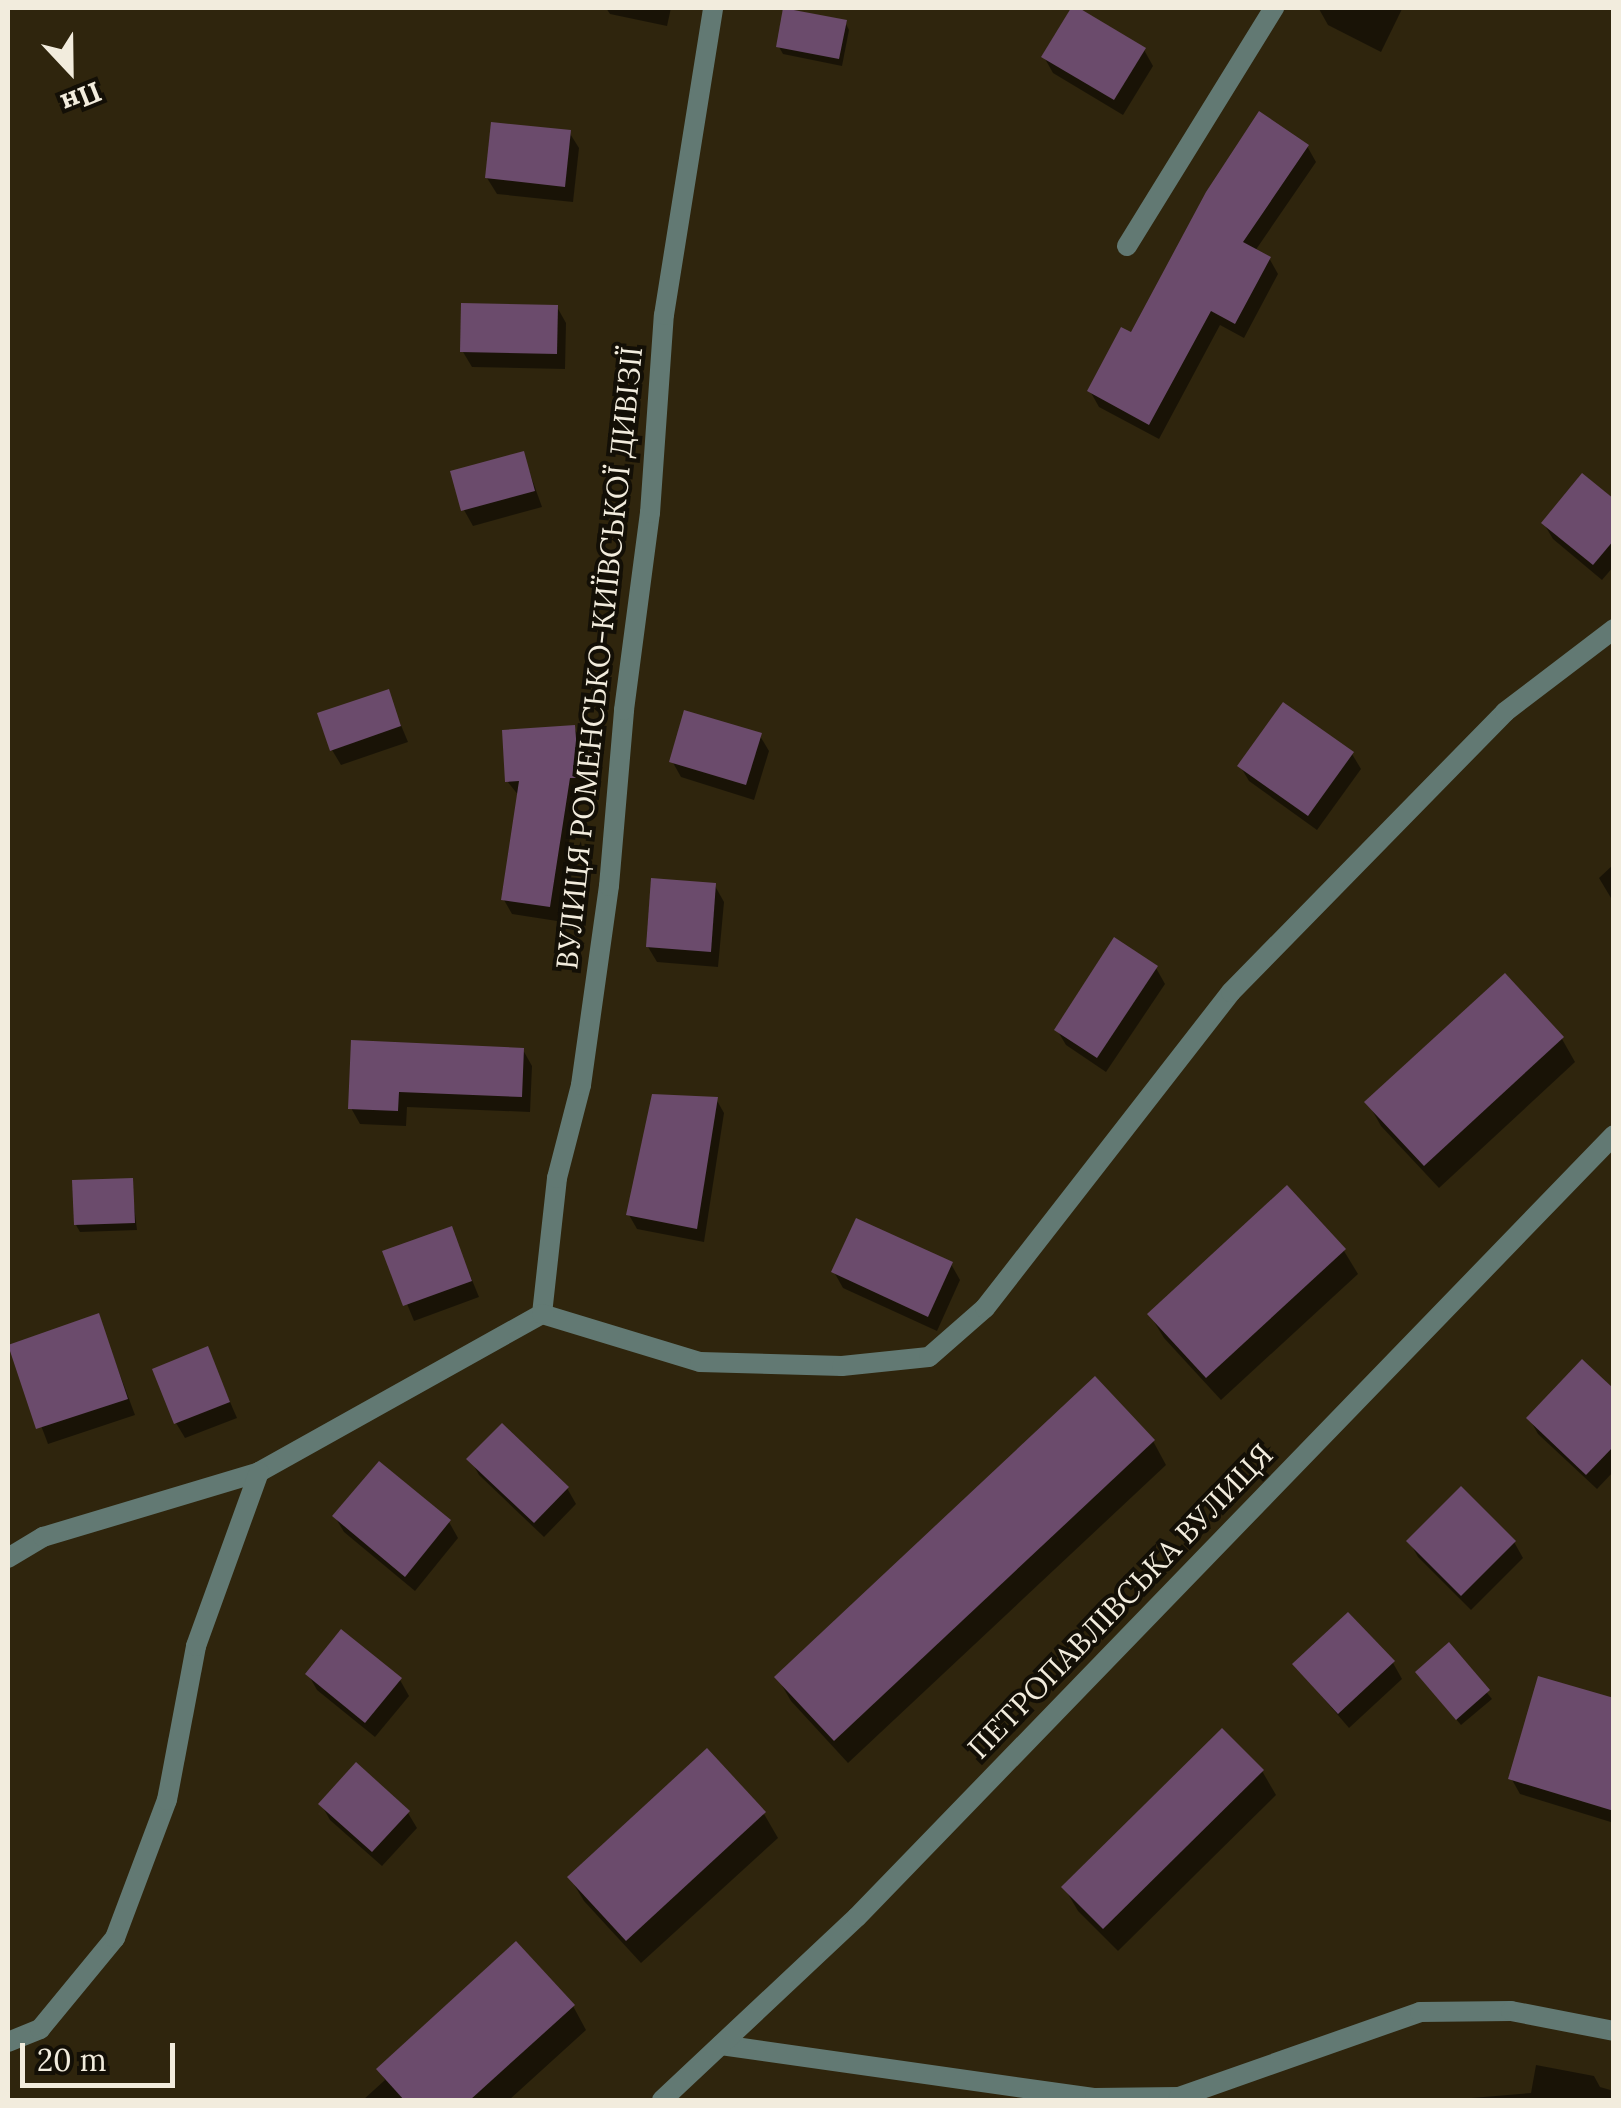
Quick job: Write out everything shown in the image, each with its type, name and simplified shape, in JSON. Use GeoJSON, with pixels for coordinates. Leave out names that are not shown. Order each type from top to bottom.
{"type":"FeatureCollection","features":[{"type":"Feature","properties":{"kind":"street","name":"ВУЛИЦЯ РОМЕНСЬКО-КИЇВСЬКОЇ ДИВІЗІЇ"},"geometry":{"type":"LineString","coordinates":[[542,1314],[557,1178],[580,1086],[609,886],[624,710],[650,513],[664,316],[712,8]]}},
{"type":"Feature","properties":{"kind":"street"},"geometry":{"type":"LineString","coordinates":[[1126,246],[1274,8]]}},
{"type":"Feature","properties":{"kind":"street"},"geometry":{"type":"LineString","coordinates":[[8,1558],[43,1537],[259,1472],[542,1314],[700,1362],[842,1366],[929,1357],[985,1308],[1231,992],[1504,712],[1614,629]]}},
{"type":"Feature","properties":{"kind":"street","name":"ПЕТРОПАВЛІВСЬКА ВУЛИЦЯ"},"geometry":{"type":"LineString","coordinates":[[662,2100],[871,1902],[1614,1136]]}},
{"type":"Feature","properties":{"kind":"street"},"geometry":{"type":"LineString","coordinates":[[8,2042],[40,2029],[115,1938],[167,1800],[196,1646],[259,1472]]}},
{"type":"Feature","properties":{"kind":"street"},"geometry":{"type":"LineString","coordinates":[[721,2044],[1077,2095],[1128,2097],[1179,2096],[1420,2012],[1511,2011],[1614,2032]]}},
{"type":"Feature","properties":{"kind":"building"},"geometry":{"type":"Polygon","coordinates":[[[783,8],[847,20],[839,59],[776,47],[783,8]]]}},
{"type":"Feature","properties":{"kind":"building"},"geometry":{"type":"Polygon","coordinates":[[[1071,8],[1079,8],[1146,48],[1114,100],[1041,57],[1071,8]]]}},
{"type":"Feature","properties":{"kind":"building"},"geometry":{"type":"Polygon","coordinates":[[[1259,111],[1309,145],[1243,242],[1271,257],[1235,324],[1211,311],[1149,425],[1087,391],[1121,327],[1131,332],[1206,192],[1259,111]]]}},
{"type":"Feature","properties":{"kind":"building"},"geometry":{"type":"Polygon","coordinates":[[[491,122],[571,130],[565,187],[485,178],[491,122]]]}},
{"type":"Feature","properties":{"kind":"building"},"geometry":{"type":"Polygon","coordinates":[[[461,303],[558,305],[557,354],[460,352],[461,303]]]}},
{"type":"Feature","properties":{"kind":"building"},"geometry":{"type":"Polygon","coordinates":[[[524,451],[535,491],[461,511],[450,471],[524,451]]]}},
{"type":"Feature","properties":{"kind":"building"},"geometry":{"type":"Polygon","coordinates":[[[1582,473],[1614,499],[1614,540],[1593,565],[1541,523],[1582,473]]]}},
{"type":"Feature","properties":{"kind":"building"},"geometry":{"type":"Polygon","coordinates":[[[389,689],[401,726],[330,751],[317,713],[389,689]]]}},
{"type":"Feature","properties":{"kind":"building"},"geometry":{"type":"Polygon","coordinates":[[[1283,702],[1354,752],[1308,816],[1237,766],[1283,702]]]}},
{"type":"Feature","properties":{"kind":"building"},"geometry":{"type":"Polygon","coordinates":[[[684,710],[762,733],[746,785],[669,762],[684,710]]]}},
{"type":"Feature","properties":{"kind":"building"},"geometry":{"type":"Polygon","coordinates":[[[575,725],[579,778],[570,778],[550,907],[501,900],[519,781],[505,782],[502,730],[575,725]]]}},
{"type":"Feature","properties":{"kind":"building"},"geometry":{"type":"Polygon","coordinates":[[[651,878],[716,883],[711,952],[646,947],[651,878]]]}},
{"type":"Feature","properties":{"kind":"building"},"geometry":{"type":"Polygon","coordinates":[[[1114,937],[1158,966],[1097,1058],[1054,1030],[1114,937]]]}},
{"type":"Feature","properties":{"kind":"building"},"geometry":{"type":"Polygon","coordinates":[[[1505,973],[1564,1037],[1424,1166],[1364,1102],[1505,973]]]}},
{"type":"Feature","properties":{"kind":"building"},"geometry":{"type":"Polygon","coordinates":[[[351,1040],[524,1048],[522,1097],[399,1092],[398,1111],[348,1109],[351,1040]]]}},
{"type":"Feature","properties":{"kind":"building"},"geometry":{"type":"Polygon","coordinates":[[[652,1094],[718,1097],[697,1229],[626,1215],[652,1094]]]}},
{"type":"Feature","properties":{"kind":"building"},"geometry":{"type":"Polygon","coordinates":[[[133,1178],[135,1223],[74,1225],[72,1180],[133,1178]]]}},
{"type":"Feature","properties":{"kind":"building"},"geometry":{"type":"Polygon","coordinates":[[[1287,1185],[1346,1249],[1206,1378],[1147,1314],[1287,1185]]]}},
{"type":"Feature","properties":{"kind":"building"},"geometry":{"type":"Polygon","coordinates":[[[856,1218],[953,1262],[928,1317],[831,1272],[856,1218]]]}},
{"type":"Feature","properties":{"kind":"building"},"geometry":{"type":"Polygon","coordinates":[[[452,1226],[472,1281],[403,1306],[382,1251],[452,1226]]]}},
{"type":"Feature","properties":{"kind":"building"},"geometry":{"type":"Polygon","coordinates":[[[99,1313],[128,1399],[36,1429],[8,1345],[99,1313]]]}},
{"type":"Feature","properties":{"kind":"building"},"geometry":{"type":"Polygon","coordinates":[[[208,1346],[230,1402],[174,1424],[152,1369],[208,1346]]]}},
{"type":"Feature","properties":{"kind":"building"},"geometry":{"type":"Polygon","coordinates":[[[1582,1359],[1614,1389],[1614,1446],[1586,1475],[1526,1418],[1582,1359]]]}},
{"type":"Feature","properties":{"kind":"building"},"geometry":{"type":"Polygon","coordinates":[[[1095,1376],[1155,1440],[834,1741],[774,1677],[1095,1376]]]}},
{"type":"Feature","properties":{"kind":"building"},"geometry":{"type":"Polygon","coordinates":[[[502,1423],[569,1487],[534,1523],[466,1459],[502,1423]]]}},
{"type":"Feature","properties":{"kind":"building"},"geometry":{"type":"Polygon","coordinates":[[[379,1461],[451,1520],[405,1577],[332,1516],[379,1461]]]}},
{"type":"Feature","properties":{"kind":"building"},"geometry":{"type":"Polygon","coordinates":[[[1461,1486],[1516,1541],[1461,1596],[1406,1541],[1461,1486]]]}},
{"type":"Feature","properties":{"kind":"building"},"geometry":{"type":"Polygon","coordinates":[[[1348,1612],[1395,1661],[1338,1714],[1292,1664],[1348,1612]]]}},
{"type":"Feature","properties":{"kind":"building"},"geometry":{"type":"Polygon","coordinates":[[[341,1629],[402,1678],[365,1723],[305,1674],[341,1629]]]}},
{"type":"Feature","properties":{"kind":"building"},"geometry":{"type":"Polygon","coordinates":[[[1449,1642],[1490,1690],[1456,1720],[1415,1672],[1449,1642]]]}},
{"type":"Feature","properties":{"kind":"building"},"geometry":{"type":"Polygon","coordinates":[[[1538,1676],[1614,1698],[1614,1811],[1508,1779],[1538,1676]]]}},
{"type":"Feature","properties":{"kind":"building"},"geometry":{"type":"Polygon","coordinates":[[[1222,1728],[1264,1770],[1103,1929],[1061,1887],[1222,1728]]]}},
{"type":"Feature","properties":{"kind":"building"},"geometry":{"type":"Polygon","coordinates":[[[707,1748],[766,1812],[626,1941],[567,1877],[707,1748]]]}},
{"type":"Feature","properties":{"kind":"building"},"geometry":{"type":"Polygon","coordinates":[[[356,1762],[410,1811],[372,1852],[318,1804],[356,1762]]]}},
{"type":"Feature","properties":{"kind":"building"},"geometry":{"type":"Polygon","coordinates":[[[516,1941],[575,2005],[470,2100],[404,2100],[376,2069],[516,1941]]]}}]}
